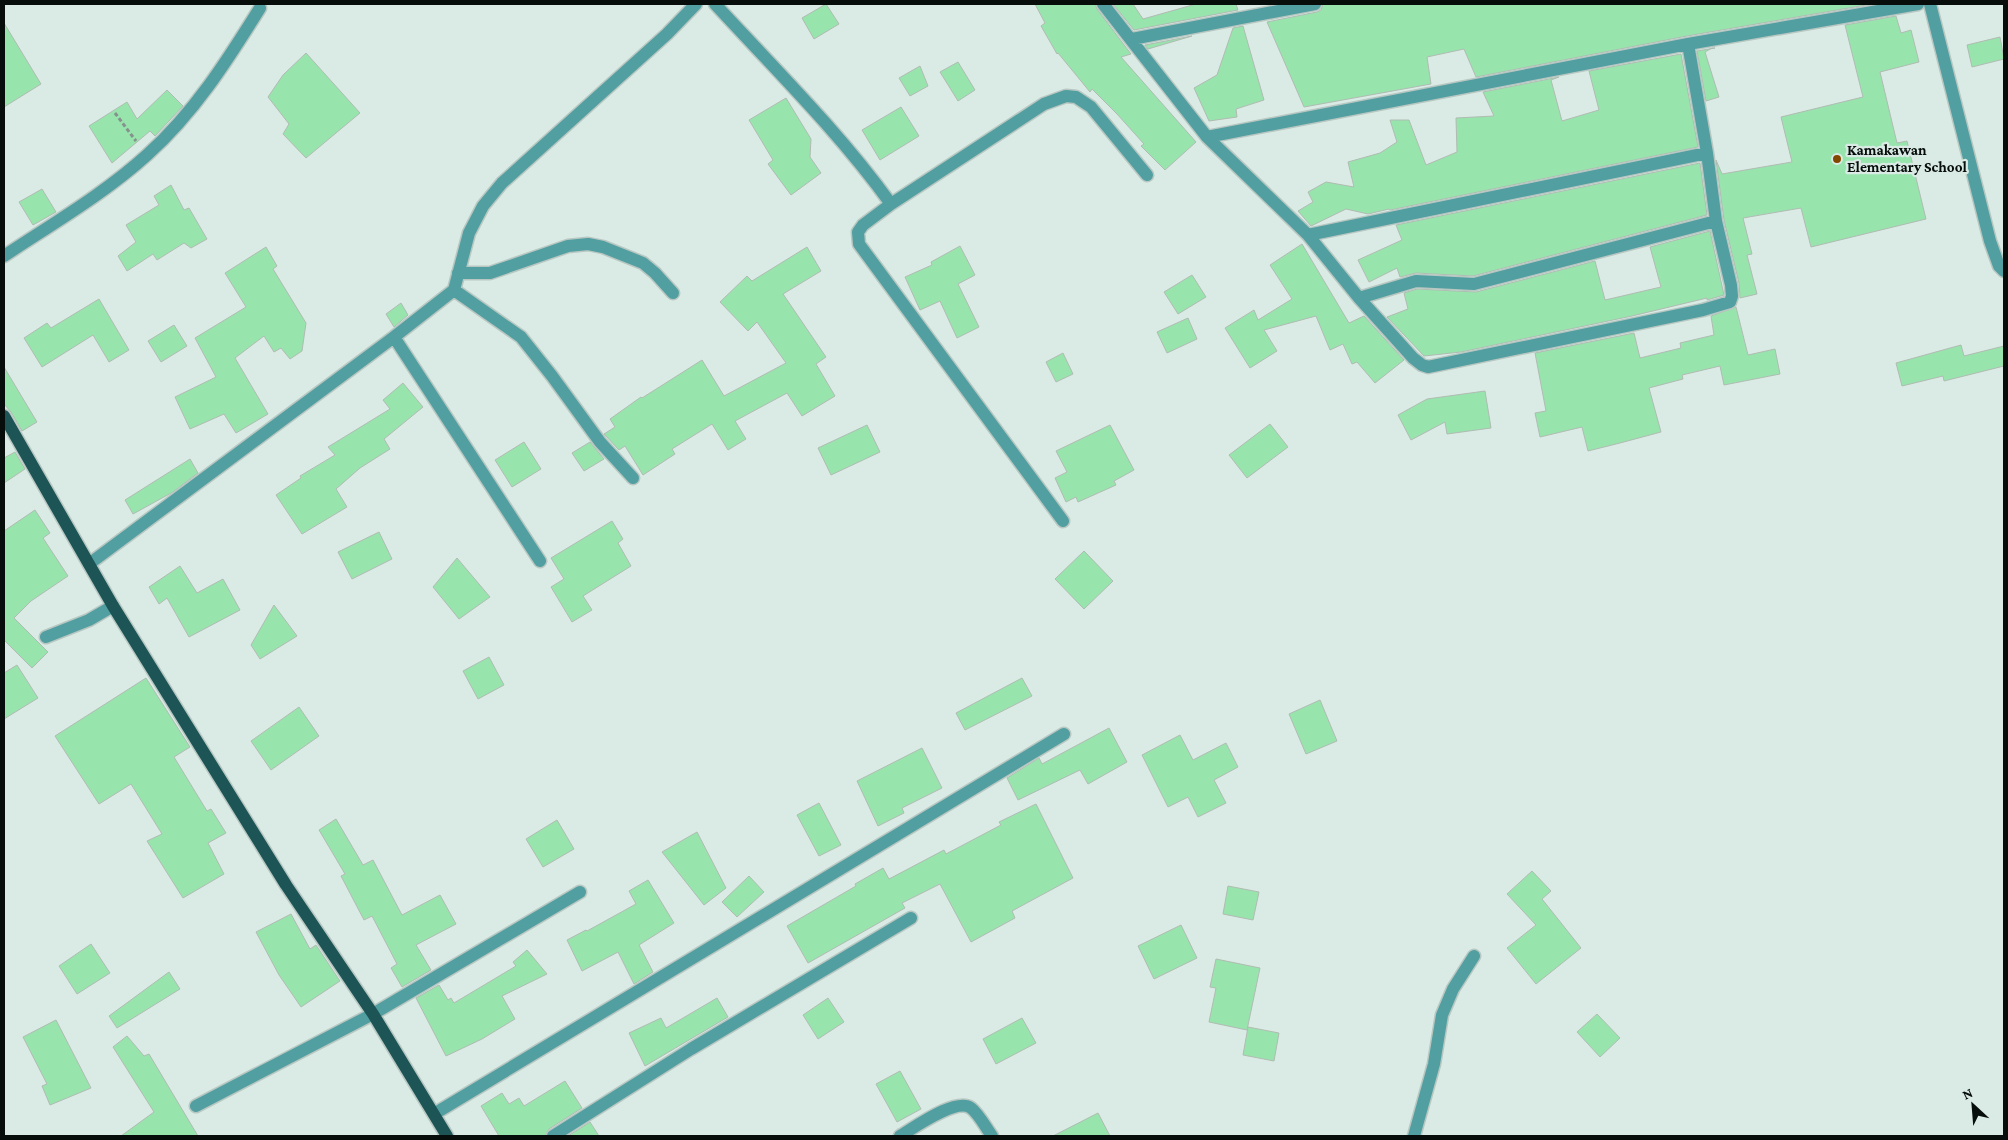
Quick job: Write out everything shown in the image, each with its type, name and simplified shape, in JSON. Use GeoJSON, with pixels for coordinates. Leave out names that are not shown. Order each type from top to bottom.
{"type":"FeatureCollection","features":[{"type":"Feature","properties":{"kind":"main road"},"geometry":{"type":"LineString","coordinates":[[4,416],[113,606],[286,885],[373,1014],[448,1136]]}},
{"type":"Feature","properties":{"kind":"street"},"geometry":{"type":"LineString","coordinates":[[89,564],[394,337],[454,290],[469,233],[483,206],[502,183],[666,34],[696,4]]}},
{"type":"Feature","properties":{"kind":"street"},"geometry":{"type":"LineString","coordinates":[[715,4],[864,167],[891,204]]}},
{"type":"Feature","properties":{"kind":"street"},"geometry":{"type":"LineString","coordinates":[[1104,4],[1207,137],[1308,235],[1359,298],[1413,358],[1428,367],[1703,310],[1730,302],[1732,285],[1716,221],[1707,153],[1688,44]]}},
{"type":"Feature","properties":{"kind":"street"},"geometry":{"type":"LineString","coordinates":[[1132,39],[1314,4]]}},
{"type":"Feature","properties":{"kind":"street"},"geometry":{"type":"LineString","coordinates":[[1207,137],[1688,44],[1918,4]]}},
{"type":"Feature","properties":{"kind":"street"},"geometry":{"type":"LineString","coordinates":[[1930,4],[1990,241],[2000,266],[2004,271]]}},
{"type":"Feature","properties":{"kind":"street"},"geometry":{"type":"LineString","coordinates":[[4,256],[113,183],[148,155],[179,123],[209,87],[260,8]]}},
{"type":"Feature","properties":{"kind":"street"},"geometry":{"type":"LineString","coordinates":[[1063,521],[859,244],[858,232],[863,225],[891,204],[1044,104],[1066,96],[1076,98],[1091,107],[1147,175]]}},
{"type":"Feature","properties":{"kind":"street"},"geometry":{"type":"LineString","coordinates":[[1308,235],[1707,153]]}},
{"type":"Feature","properties":{"kind":"street"},"geometry":{"type":"LineString","coordinates":[[1359,298],[1416,281],[1474,284],[1716,221]]}},
{"type":"Feature","properties":{"kind":"street"},"geometry":{"type":"LineString","coordinates":[[458,274],[490,273],[568,246],[588,244],[604,247],[643,263],[673,293]]}},
{"type":"Feature","properties":{"kind":"street"},"geometry":{"type":"LineString","coordinates":[[454,290],[521,337],[600,442],[633,478]]}},
{"type":"Feature","properties":{"kind":"street"},"geometry":{"type":"LineString","coordinates":[[394,337],[540,561]]}},
{"type":"Feature","properties":{"kind":"street"},"geometry":{"type":"LineString","coordinates":[[46,637],[89,620],[113,606]]}},
{"type":"Feature","properties":{"kind":"street"},"geometry":{"type":"LineString","coordinates":[[434,1114],[1064,734]]}},
{"type":"Feature","properties":{"kind":"street"},"geometry":{"type":"LineString","coordinates":[[196,1106],[373,1014],[580,892]]}},
{"type":"Feature","properties":{"kind":"street"},"geometry":{"type":"LineString","coordinates":[[553,1136],[691,1050],[911,918]]}},
{"type":"Feature","properties":{"kind":"street"},"geometry":{"type":"LineString","coordinates":[[1414,1136],[1434,1064],[1442,1015],[1453,989],[1474,956]]}},
{"type":"Feature","properties":{"kind":"street"},"geometry":{"type":"LineString","coordinates":[[900,1136],[953,1106],[965,1105],[972,1108],[992,1136]]}},
{"type":"Feature","properties":{"kind":"path"},"geometry":{"type":"LineString","coordinates":[[115,113],[148,155]]}},
{"type":"Feature","properties":{"kind":"building"},"geometry":{"type":"Polygon","coordinates":[[[826,4],[839,24],[814,39],[802,18],[826,4]]]}},
{"type":"Feature","properties":{"kind":"building"},"geometry":{"type":"Polygon","coordinates":[[[1035,4],[1095,4],[1131,54],[1121,57],[1196,142],[1165,170],[1141,146],[1144,144],[1117,114],[1092,89],[1090,92],[1057,54],[1041,26],[1045,23],[1035,4]]]}},
{"type":"Feature","properties":{"kind":"building"},"geometry":{"type":"Polygon","coordinates":[[[1113,4],[1133,4],[1143,19],[1196,4],[1236,4],[1238,10],[1134,30],[1113,4]]]}},
{"type":"Feature","properties":{"kind":"building"},"geometry":{"type":"Polygon","coordinates":[[[1323,4],[1872,4],[1687,36],[1476,77],[1464,49],[1427,57],[1431,84],[1304,107],[1267,22],[1317,12],[1321,10],[1323,4]]]}},
{"type":"Feature","properties":{"kind":"building"},"geometry":{"type":"Polygon","coordinates":[[[1896,16],[1901,33],[1911,30],[1919,62],[1880,72],[1897,143],[1907,141],[1926,219],[1811,247],[1801,208],[1743,218],[1752,254],[1747,255],[1757,294],[1740,298],[1739,283],[1724,220],[1716,160],[1722,174],[1792,162],[1781,117],[1863,97],[1845,25],[1896,16]]]}},
{"type":"Feature","properties":{"kind":"building"},"geometry":{"type":"Polygon","coordinates":[[[4,23],[41,84],[4,107],[4,23]]]}},
{"type":"Feature","properties":{"kind":"building"},"geometry":{"type":"Polygon","coordinates":[[[1243,26],[1264,100],[1236,109],[1237,117],[1209,121],[1194,88],[1217,75],[1233,28],[1243,26]]]}},
{"type":"Feature","properties":{"kind":"building"},"geometry":{"type":"Polygon","coordinates":[[[1192,36],[1148,49],[1145,45],[1192,36]]]}},
{"type":"Feature","properties":{"kind":"building"},"geometry":{"type":"Polygon","coordinates":[[[2000,37],[2004,59],[1972,67],[1967,45],[2000,37]]]}},
{"type":"Feature","properties":{"kind":"building"},"geometry":{"type":"Polygon","coordinates":[[[1711,49],[1705,52],[1719,97],[1706,101],[1697,51],[1711,49]]]}},
{"type":"Feature","properties":{"kind":"building"},"geometry":{"type":"Polygon","coordinates":[[[306,53],[360,113],[306,158],[283,134],[289,124],[268,97],[283,75],[306,53]]]}},
{"type":"Feature","properties":{"kind":"building"},"geometry":{"type":"Polygon","coordinates":[[[1681,54],[1698,147],[1368,214],[1346,209],[1311,226],[1298,211],[1313,202],[1308,192],[1326,182],[1354,187],[1348,162],[1380,153],[1397,142],[1390,120],[1409,120],[1426,165],[1457,152],[1456,118],[1494,116],[1483,92],[1559,77],[1551,80],[1562,121],[1599,110],[1589,71],[1681,54]]]}},
{"type":"Feature","properties":{"kind":"building"},"geometry":{"type":"Polygon","coordinates":[[[958,62],[975,90],[958,101],[940,72],[958,62]]]}},
{"type":"Feature","properties":{"kind":"building"},"geometry":{"type":"Polygon","coordinates":[[[920,66],[928,86],[910,96],[899,78],[920,66]]]}},
{"type":"Feature","properties":{"kind":"building"},"geometry":{"type":"Polygon","coordinates":[[[167,90],[183,106],[155,136],[150,131],[112,163],[89,126],[127,102],[137,119],[167,90]]]}},
{"type":"Feature","properties":{"kind":"building"},"geometry":{"type":"Polygon","coordinates":[[[786,98],[811,139],[810,157],[821,173],[791,195],[768,164],[773,160],[749,120],[786,98]]]}},
{"type":"Feature","properties":{"kind":"building"},"geometry":{"type":"Polygon","coordinates":[[[901,107],[919,136],[880,160],[862,130],[901,107]]]}},
{"type":"Feature","properties":{"kind":"building"},"geometry":{"type":"Polygon","coordinates":[[[1700,163],[1707,215],[1473,276],[1416,273],[1400,277],[1397,268],[1369,282],[1358,260],[1402,240],[1396,225],[1700,163]]]}},
{"type":"Feature","properties":{"kind":"building"},"geometry":{"type":"Polygon","coordinates":[[[171,185],[184,210],[189,208],[207,239],[191,248],[184,243],[157,260],[153,254],[127,271],[118,256],[136,242],[126,225],[159,205],[154,196],[171,185]]]}},
{"type":"Feature","properties":{"kind":"building"},"geometry":{"type":"Polygon","coordinates":[[[42,189],[56,212],[33,225],[19,202],[42,189]]]}},
{"type":"Feature","properties":{"kind":"building"},"geometry":{"type":"Polygon","coordinates":[[[1710,231],[1724,295],[1707,300],[1707,298],[1632,316],[1461,352],[1424,356],[1387,317],[1408,309],[1404,293],[1417,289],[1476,292],[1595,261],[1605,300],[1661,287],[1650,247],[1710,231]]]}},
{"type":"Feature","properties":{"kind":"building"},"geometry":{"type":"Polygon","coordinates":[[[1302,244],[1349,323],[1364,316],[1404,360],[1375,383],[1357,362],[1352,364],[1343,344],[1330,350],[1316,316],[1264,330],[1277,351],[1250,368],[1225,328],[1254,310],[1258,320],[1292,299],[1270,265],[1302,244]]]}},
{"type":"Feature","properties":{"kind":"building"},"geometry":{"type":"Polygon","coordinates":[[[960,246],[975,275],[958,284],[979,327],[957,338],[940,301],[920,310],[905,277],[932,265],[931,262],[960,246]]]}},
{"type":"Feature","properties":{"kind":"building"},"geometry":{"type":"Polygon","coordinates":[[[266,247],[277,266],[273,269],[306,323],[302,351],[290,359],[281,348],[274,352],[264,336],[235,358],[268,414],[236,433],[224,414],[190,429],[175,397],[216,377],[195,338],[246,307],[225,273],[266,247]]]}},
{"type":"Feature","properties":{"kind":"building"},"geometry":{"type":"Polygon","coordinates":[[[807,247],[821,271],[783,294],[826,357],[816,364],[835,396],[802,416],[787,393],[735,421],[746,439],[728,450],[712,424],[672,449],[675,454],[643,475],[625,446],[619,450],[604,434],[615,427],[610,419],[641,397],[702,360],[724,396],[786,363],[757,322],[748,331],[720,302],[747,276],[752,281],[807,247]]]}},
{"type":"Feature","properties":{"kind":"building"},"geometry":{"type":"Polygon","coordinates":[[[1192,275],[1206,297],[1178,314],[1164,292],[1192,275]]]}},
{"type":"Feature","properties":{"kind":"building"},"geometry":{"type":"Polygon","coordinates":[[[99,299],[129,350],[109,362],[93,335],[42,367],[24,338],[47,323],[51,328],[99,299]]]}},
{"type":"Feature","properties":{"kind":"building"},"geometry":{"type":"Polygon","coordinates":[[[401,303],[408,315],[394,327],[386,314],[401,303]]]}},
{"type":"Feature","properties":{"kind":"building"},"geometry":{"type":"Polygon","coordinates":[[[1736,307],[1748,355],[1775,349],[1780,374],[1724,385],[1720,366],[1682,375],[1683,379],[1649,388],[1661,432],[1620,443],[1588,451],[1582,427],[1540,437],[1535,413],[1546,411],[1535,353],[1634,333],[1640,358],[1681,348],[1680,343],[1714,335],[1711,316],[1736,307]]]}},
{"type":"Feature","properties":{"kind":"building"},"geometry":{"type":"Polygon","coordinates":[[[1188,318],[1197,339],[1167,353],[1157,332],[1188,318]]]}},
{"type":"Feature","properties":{"kind":"building"},"geometry":{"type":"Polygon","coordinates":[[[174,325],[187,346],[161,362],[148,341],[174,325]]]}},
{"type":"Feature","properties":{"kind":"building"},"geometry":{"type":"Polygon","coordinates":[[[1961,345],[1964,356],[2004,346],[2004,366],[1944,381],[1943,376],[1902,386],[1896,363],[1961,345]]]}},
{"type":"Feature","properties":{"kind":"building"},"geometry":{"type":"Polygon","coordinates":[[[1063,353],[1073,374],[1056,382],[1046,362],[1063,353]]]}},
{"type":"Feature","properties":{"kind":"building"},"geometry":{"type":"Polygon","coordinates":[[[4,367],[37,422],[22,431],[4,404],[4,367]]]}},
{"type":"Feature","properties":{"kind":"building"},"geometry":{"type":"Polygon","coordinates":[[[403,383],[423,407],[384,439],[390,449],[360,468],[336,489],[347,507],[302,534],[276,495],[301,478],[300,476],[335,455],[328,447],[390,409],[383,400],[403,383]]]}},
{"type":"Feature","properties":{"kind":"building"},"geometry":{"type":"Polygon","coordinates":[[[1485,391],[1491,428],[1447,434],[1445,422],[1411,440],[1398,415],[1427,399],[1485,391]]]}},
{"type":"Feature","properties":{"kind":"building"},"geometry":{"type":"Polygon","coordinates":[[[1270,424],[1288,447],[1247,478],[1229,455],[1270,424]]]}},
{"type":"Feature","properties":{"kind":"building"},"geometry":{"type":"Polygon","coordinates":[[[867,425],[880,452],[831,475],[818,448],[867,425]]]}},
{"type":"Feature","properties":{"kind":"building"},"geometry":{"type":"Polygon","coordinates":[[[1110,425],[1134,470],[1114,481],[1116,485],[1078,502],[1076,497],[1066,502],[1055,478],[1067,472],[1056,451],[1110,425]]]}},
{"type":"Feature","properties":{"kind":"building"},"geometry":{"type":"Polygon","coordinates":[[[524,442],[541,469],[512,487],[495,460],[524,442]]]}},
{"type":"Feature","properties":{"kind":"building"},"geometry":{"type":"Polygon","coordinates":[[[590,442],[604,459],[584,471],[572,453],[590,442]]]}},
{"type":"Feature","properties":{"kind":"building"},"geometry":{"type":"Polygon","coordinates":[[[15,452],[25,469],[4,483],[4,458],[15,452]]]}},
{"type":"Feature","properties":{"kind":"building"},"geometry":{"type":"Polygon","coordinates":[[[190,459],[198,473],[173,492],[133,514],[125,500],[190,459]]]}},
{"type":"Feature","properties":{"kind":"building"},"geometry":{"type":"Polygon","coordinates":[[[35,510],[50,533],[43,538],[68,576],[31,601],[14,618],[48,652],[32,668],[4,640],[4,531],[35,510]]]}},
{"type":"Feature","properties":{"kind":"building"},"geometry":{"type":"Polygon","coordinates":[[[612,521],[623,539],[618,543],[631,566],[583,596],[592,610],[572,622],[551,587],[564,579],[551,558],[612,521]]]}},
{"type":"Feature","properties":{"kind":"building"},"geometry":{"type":"Polygon","coordinates":[[[379,532],[392,559],[352,579],[338,552],[379,532]]]}},
{"type":"Feature","properties":{"kind":"building"},"geometry":{"type":"Polygon","coordinates":[[[1084,551],[1113,581],[1084,609],[1055,579],[1084,551]]]}},
{"type":"Feature","properties":{"kind":"building"},"geometry":{"type":"Polygon","coordinates":[[[457,558],[490,597],[459,619],[433,587],[457,558]]]}},
{"type":"Feature","properties":{"kind":"building"},"geometry":{"type":"Polygon","coordinates":[[[180,566],[197,593],[223,579],[240,610],[189,637],[167,598],[159,604],[149,587],[180,566]]]}},
{"type":"Feature","properties":{"kind":"building"},"geometry":{"type":"Polygon","coordinates":[[[274,605],[297,636],[260,659],[251,645],[274,605]]]}},
{"type":"Feature","properties":{"kind":"building"},"geometry":{"type":"Polygon","coordinates":[[[489,657],[504,685],[478,699],[463,671],[489,657]]]}},
{"type":"Feature","properties":{"kind":"building"},"geometry":{"type":"Polygon","coordinates":[[[17,665],[38,698],[4,719],[4,673],[17,665]]]}},
{"type":"Feature","properties":{"kind":"building"},"geometry":{"type":"Polygon","coordinates":[[[146,678],[190,747],[174,757],[207,811],[211,809],[226,833],[208,843],[224,874],[183,898],[147,841],[162,834],[131,784],[99,804],[55,736],[146,678]]]}},
{"type":"Feature","properties":{"kind":"building"},"geometry":{"type":"Polygon","coordinates":[[[1022,678],[1032,696],[965,730],[956,713],[1022,678]]]}},
{"type":"Feature","properties":{"kind":"building"},"geometry":{"type":"Polygon","coordinates":[[[1320,700],[1337,741],[1306,754],[1289,714],[1320,700]]]}},
{"type":"Feature","properties":{"kind":"building"},"geometry":{"type":"Polygon","coordinates":[[[299,707],[319,736],[271,770],[251,741],[299,707]]]}},
{"type":"Feature","properties":{"kind":"building"},"geometry":{"type":"Polygon","coordinates":[[[1109,728],[1127,762],[1088,784],[1080,770],[1018,800],[1007,778],[1039,758],[1042,764],[1109,728]]]}},
{"type":"Feature","properties":{"kind":"building"},"geometry":{"type":"Polygon","coordinates":[[[1180,735],[1193,760],[1226,743],[1238,767],[1214,780],[1226,803],[1198,817],[1188,797],[1168,807],[1142,755],[1180,735]]]}},
{"type":"Feature","properties":{"kind":"building"},"geometry":{"type":"Polygon","coordinates":[[[922,748],[942,788],[902,808],[904,813],[878,826],[857,781],[922,748]]]}},
{"type":"Feature","properties":{"kind":"building"},"geometry":{"type":"Polygon","coordinates":[[[819,803],[841,845],[819,856],[797,815],[819,803]]]}},
{"type":"Feature","properties":{"kind":"building"},"geometry":{"type":"Polygon","coordinates":[[[1036,804],[1073,878],[1012,911],[1015,918],[971,942],[940,884],[902,903],[905,908],[808,963],[787,926],[883,868],[889,879],[944,850],[946,854],[1001,825],[999,822],[1036,804]]]}},
{"type":"Feature","properties":{"kind":"building"},"geometry":{"type":"Polygon","coordinates":[[[336,819],[363,865],[373,860],[402,915],[440,895],[456,924],[416,945],[431,970],[402,987],[391,968],[397,964],[372,916],[364,920],[341,876],[345,874],[319,830],[336,819]]]}},
{"type":"Feature","properties":{"kind":"building"},"geometry":{"type":"Polygon","coordinates":[[[557,820],[574,849],[543,867],[526,839],[557,820]]]}},
{"type":"Feature","properties":{"kind":"building"},"geometry":{"type":"Polygon","coordinates":[[[697,832],[726,888],[704,905],[662,852],[697,832]]]}},
{"type":"Feature","properties":{"kind":"building"},"geometry":{"type":"Polygon","coordinates":[[[1532,871],[1551,891],[1542,899],[1581,948],[1536,984],[1507,948],[1536,925],[1507,894],[1532,871]]]}},
{"type":"Feature","properties":{"kind":"building"},"geometry":{"type":"Polygon","coordinates":[[[749,876],[764,892],[737,917],[722,902],[749,876]]]}},
{"type":"Feature","properties":{"kind":"building"},"geometry":{"type":"Polygon","coordinates":[[[648,880],[674,923],[639,945],[653,972],[634,984],[618,952],[582,971],[567,940],[636,904],[629,891],[648,880]]]}},
{"type":"Feature","properties":{"kind":"building"},"geometry":{"type":"Polygon","coordinates":[[[1228,886],[1259,892],[1253,920],[1223,914],[1228,886]]]}},
{"type":"Feature","properties":{"kind":"building"},"geometry":{"type":"Polygon","coordinates":[[[291,914],[310,949],[316,945],[340,981],[301,1007],[279,975],[256,932],[291,914]]]}},
{"type":"Feature","properties":{"kind":"building"},"geometry":{"type":"Polygon","coordinates":[[[1181,925],[1197,958],[1154,979],[1138,946],[1181,925]]]}},
{"type":"Feature","properties":{"kind":"building"},"geometry":{"type":"Polygon","coordinates":[[[91,944],[110,973],[77,994],[59,966],[91,944]]]}},
{"type":"Feature","properties":{"kind":"building"},"geometry":{"type":"Polygon","coordinates":[[[527,950],[547,974],[502,996],[515,1019],[482,1039],[446,1056],[416,998],[439,985],[448,1000],[451,998],[454,1003],[516,966],[513,962],[527,950]]]}},
{"type":"Feature","properties":{"kind":"building"},"geometry":{"type":"Polygon","coordinates":[[[1216,959],[1260,968],[1247,1030],[1209,1022],[1216,988],[1210,987],[1216,959]]]}},
{"type":"Feature","properties":{"kind":"building"},"geometry":{"type":"Polygon","coordinates":[[[169,972],[180,989],[117,1028],[109,1016],[169,972]]]}},
{"type":"Feature","properties":{"kind":"building"},"geometry":{"type":"Polygon","coordinates":[[[717,998],[728,1017],[645,1066],[629,1033],[661,1018],[666,1028],[717,998]]]}},
{"type":"Feature","properties":{"kind":"building"},"geometry":{"type":"Polygon","coordinates":[[[828,998],[844,1022],[818,1039],[803,1015],[828,998]]]}},
{"type":"Feature","properties":{"kind":"building"},"geometry":{"type":"Polygon","coordinates":[[[1597,1014],[1620,1038],[1600,1057],[1577,1032],[1597,1014]]]}},
{"type":"Feature","properties":{"kind":"building"},"geometry":{"type":"Polygon","coordinates":[[[1022,1018],[1036,1043],[996,1064],[983,1039],[1022,1018]]]}},
{"type":"Feature","properties":{"kind":"building"},"geometry":{"type":"Polygon","coordinates":[[[56,1020],[91,1088],[50,1105],[42,1086],[47,1084],[23,1037],[56,1020]]]}},
{"type":"Feature","properties":{"kind":"building"},"geometry":{"type":"Polygon","coordinates":[[[1248,1027],[1279,1033],[1274,1061],[1243,1055],[1248,1027]]]}},
{"type":"Feature","properties":{"kind":"building"},"geometry":{"type":"Polygon","coordinates":[[[127,1036],[144,1056],[149,1054],[198,1136],[121,1136],[154,1112],[113,1047],[127,1036]]]}},
{"type":"Feature","properties":{"kind":"building"},"geometry":{"type":"Polygon","coordinates":[[[900,1071],[921,1109],[897,1122],[876,1084],[900,1071]]]}},
{"type":"Feature","properties":{"kind":"building"},"geometry":{"type":"Polygon","coordinates":[[[565,1081],[582,1108],[549,1129],[545,1136],[499,1136],[481,1106],[502,1093],[509,1104],[519,1098],[524,1106],[565,1081]]]}},
{"type":"Feature","properties":{"kind":"building"},"geometry":{"type":"Polygon","coordinates":[[[1098,1113],[1110,1136],[1053,1136],[1098,1113]]]}},
{"type":"Feature","properties":{"kind":"building"},"geometry":{"type":"Polygon","coordinates":[[[590,1122],[599,1136],[568,1136],[590,1122]]]}},
{"type":"Feature","properties":{"kind":"place","name":"Kamakawan Elementary School"},"geometry":{"type":"Point","coordinates":[1837,159]}}]}
